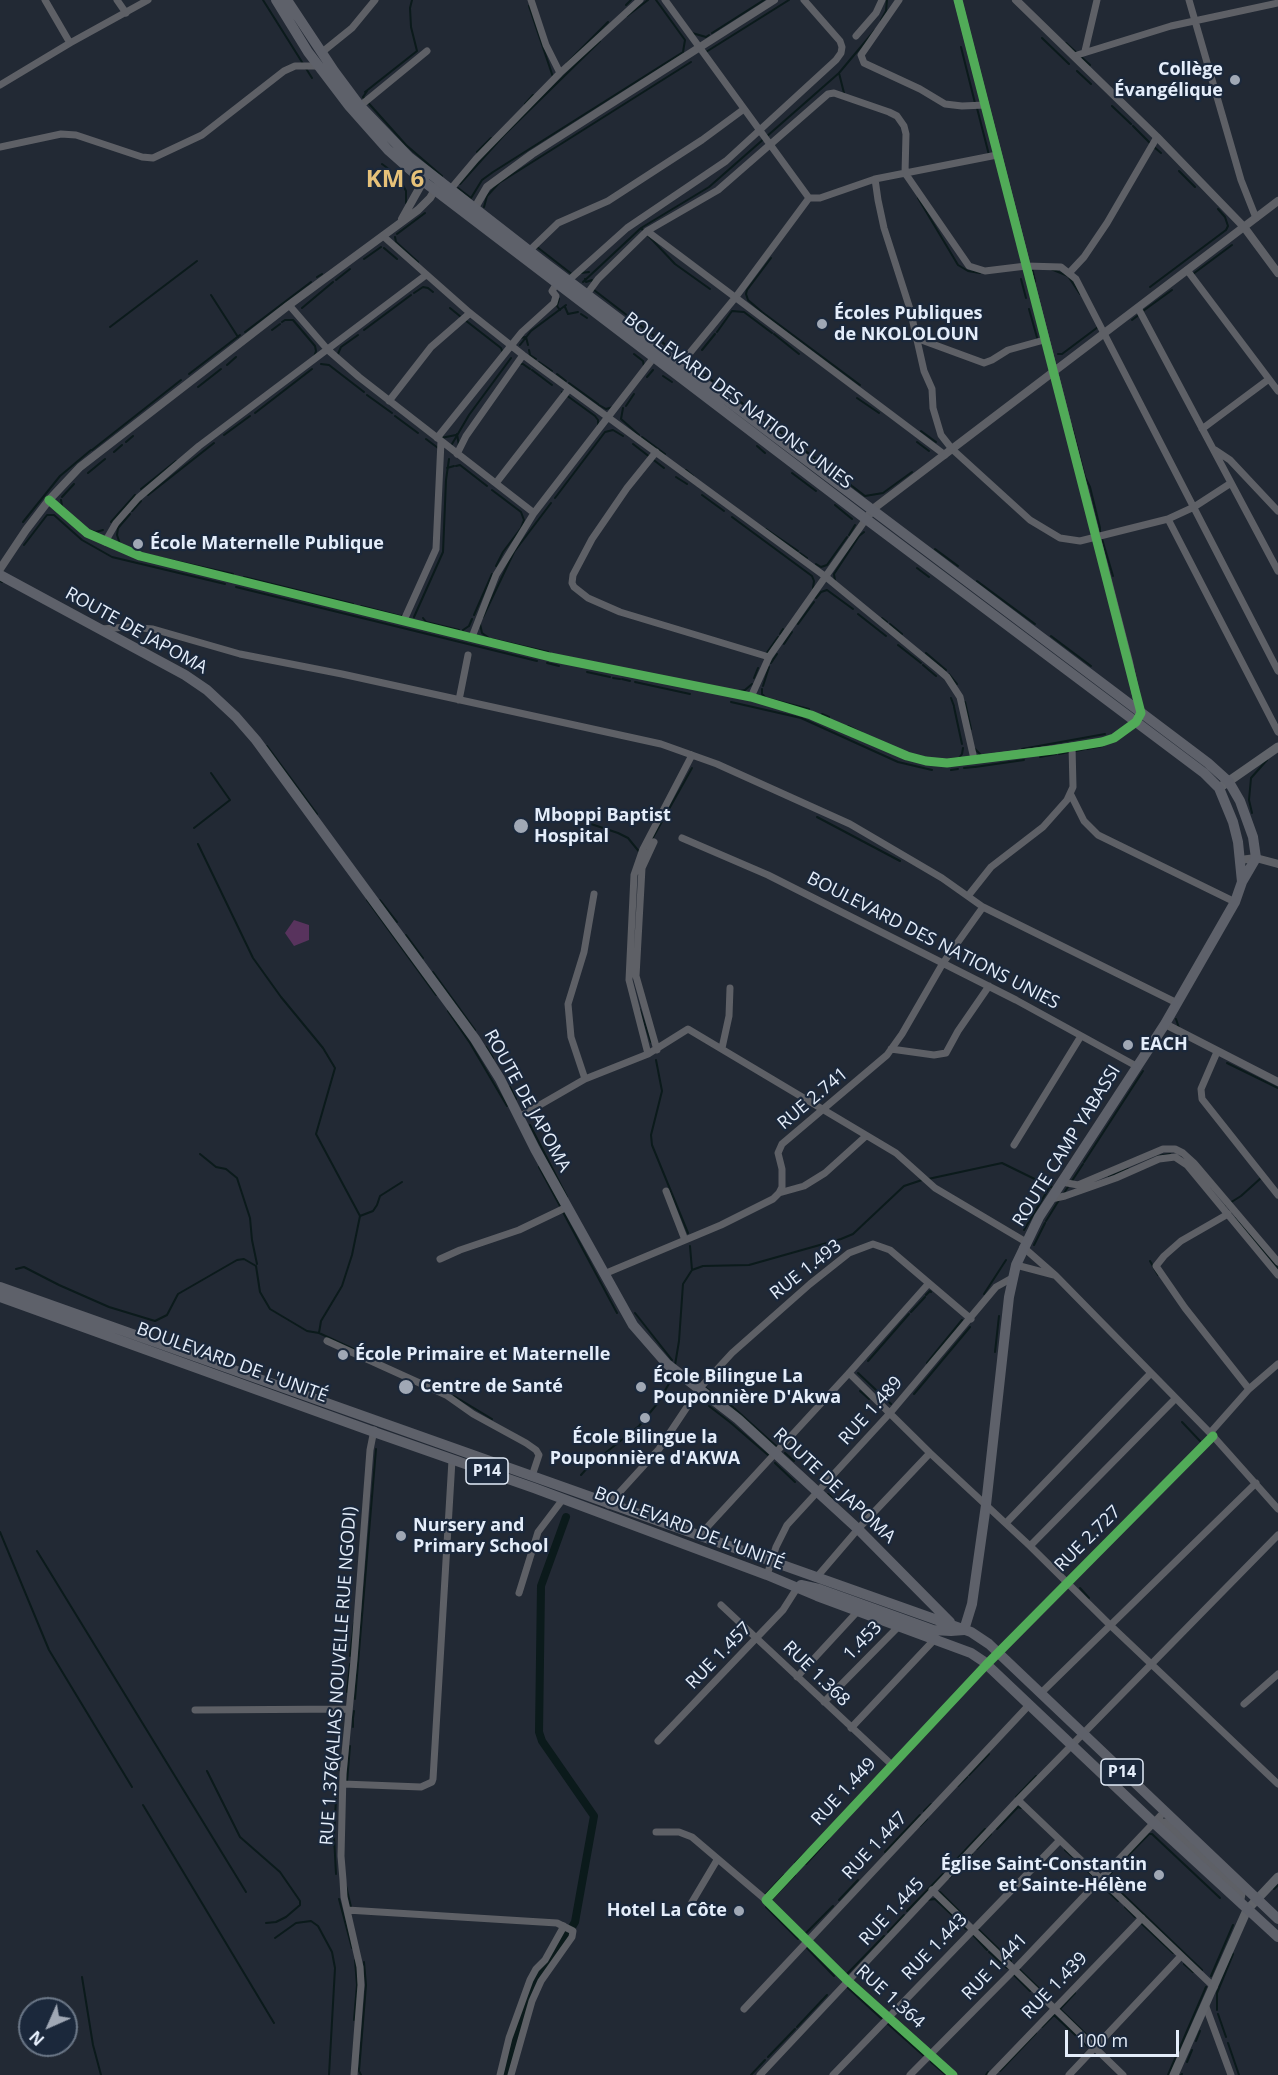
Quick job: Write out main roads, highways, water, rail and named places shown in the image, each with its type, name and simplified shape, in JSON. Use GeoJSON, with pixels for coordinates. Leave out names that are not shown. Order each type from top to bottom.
{"type":"FeatureCollection","features":[{"type":"Feature","properties":{"kind":"main road","name":"BOULEVARD DES NATIONS UNIES"},"geometry":{"type":"LineString","coordinates":[[276,0],[318,66],[368,129],[426,178],[557,283],[873,509],[1083,675]]}},
{"type":"Feature","properties":{"kind":"main road","name":"BOULEVARD DES NATIONS UNIES"},"geometry":{"type":"LineString","coordinates":[[287,0],[321,53],[360,106],[426,178]]}},
{"type":"Feature","properties":{"kind":"main road","name":"BOULEVARD DES NATIONS UNIES"},"geometry":{"type":"LineString","coordinates":[[472,213],[530,250],[587,294],[657,354]]}},
{"type":"Feature","properties":{"kind":"main road","name":"BOULEVARD DES NATIONS UNIES"},"geometry":{"type":"LineString","coordinates":[[677,368],[866,519],[1139,717],[1220,772],[1229,782]]}},
{"type":"Feature","properties":{"kind":"main road","name":"ROUTE DE JAPOMA"},"geometry":{"type":"LineString","coordinates":[[0,574],[149,654],[207,690],[236,717],[256,740],[464,1023],[500,1079],[567,1207],[633,1325],[667,1365],[738,1419],[858,1529],[952,1624]]}},
{"type":"Feature","properties":{"kind":"main road","name":"BOULEVARD DES NATIONS UNIES"},"geometry":{"type":"LineString","coordinates":[[1139,717],[1204,773],[1219,789]]}},
{"type":"Feature","properties":{"kind":"main road"},"geometry":{"type":"LineString","coordinates":[[1242,882],[1233,822],[1219,789],[1278,747]]}},
{"type":"Feature","properties":{"kind":"main road"},"geometry":{"type":"LineString","coordinates":[[1229,782],[1248,822],[1256,858],[1242,882]]}},
{"type":"Feature","properties":{"kind":"main road","name":"ROUTE CAMP YABASSI"},"geometry":{"type":"LineString","coordinates":[[964,1630],[972,1604],[986,1505],[1012,1278],[1016,1265],[1057,1190],[1178,1003],[1235,902],[1242,882]]}},
{"type":"Feature","properties":{"kind":"main road","name":"BOULEVARD DE L'UNITÉ"},"geometry":{"type":"LineString","coordinates":[[0,1287],[609,1502],[816,1578],[952,1624],[982,1639],[1082,1734],[1159,1819],[1247,1910],[1278,1937]]}},
{"type":"Feature","properties":{"kind":"main road","name":"BOULEVARD DE L'UNITÉ"},"geometry":{"type":"LineString","coordinates":[[0,1297],[604,1514],[971,1653],[983,1660],[1072,1745],[1278,1919]]}},
{"type":"Feature","properties":{"kind":"main road"},"geometry":{"type":"LineString","coordinates":[[797,1588],[806,1585],[819,1589],[933,1630],[964,1630]]}},
{"type":"Feature","properties":{"kind":"main road"},"geometry":{"type":"LineString","coordinates":[[1174,2075],[1247,1910],[1278,1877]]}},
{"type":"Feature","properties":{"kind":"waterway"},"geometry":{"type":"LineString","coordinates":[[263,0],[312,78]]}},
{"type":"Feature","properties":{"kind":"waterway"},"geometry":{"type":"LineString","coordinates":[[365,92],[417,51],[411,27],[412,0]]}},
{"type":"Feature","properties":{"kind":"waterway"},"geometry":{"type":"LineString","coordinates":[[626,5],[631,0]]}},
{"type":"Feature","properties":{"kind":"waterway"},"geometry":{"type":"LineString","coordinates":[[627,16],[648,0]]}},
{"type":"Feature","properties":{"kind":"waterway"},"geometry":{"type":"LineString","coordinates":[[458,188],[471,198],[482,180],[493,172],[683,52],[685,40],[656,0]]}},
{"type":"Feature","properties":{"kind":"waterway"},"geometry":{"type":"LineString","coordinates":[[712,33],[764,0]]}},
{"type":"Feature","properties":{"kind":"waterway"},"geometry":{"type":"LineString","coordinates":[[706,52],[789,0]]}},
{"type":"Feature","properties":{"kind":"waterway"},"geometry":{"type":"LineString","coordinates":[[881,20],[886,11],[887,0]]}},
{"type":"Feature","properties":{"kind":"waterway"},"geometry":{"type":"LineString","coordinates":[[529,6],[553,77]]}},
{"type":"Feature","properties":{"kind":"waterway"},"geometry":{"type":"LineString","coordinates":[[567,63],[608,22]]}},
{"type":"Feature","properties":{"kind":"waterway"},"geometry":{"type":"LineString","coordinates":[[583,282],[641,228],[709,187],[839,73],[875,30]]}},
{"type":"Feature","properties":{"kind":"waterway"},"geometry":{"type":"LineString","coordinates":[[692,33],[706,37],[709,35]]}},
{"type":"Feature","properties":{"kind":"waterway"},"geometry":{"type":"LineString","coordinates":[[1042,38],[1069,64]]}},
{"type":"Feature","properties":{"kind":"waterway"},"geometry":{"type":"LineString","coordinates":[[460,184],[504,135],[600,41]]}},
{"type":"Feature","properties":{"kind":"waterway"},"geometry":{"type":"LineString","coordinates":[[1066,43],[1090,65]]}},
{"type":"Feature","properties":{"kind":"waterway"},"geometry":{"type":"LineString","coordinates":[[961,47],[975,103]]}},
{"type":"Feature","properties":{"kind":"waterway"},"geometry":{"type":"LineString","coordinates":[[484,207],[487,196],[499,183],[691,62]]}},
{"type":"Feature","properties":{"kind":"waterway"},"geometry":{"type":"LineString","coordinates":[[1077,71],[1091,84]]}},
{"type":"Feature","properties":{"kind":"waterway"},"geometry":{"type":"LineString","coordinates":[[839,73],[844,93]]}},
{"type":"Feature","properties":{"kind":"waterway"},"geometry":{"type":"LineString","coordinates":[[367,91],[363,97],[406,145],[442,176]]}},
{"type":"Feature","properties":{"kind":"waterway"},"geometry":{"type":"LineString","coordinates":[[525,104],[533,95]]}},
{"type":"Feature","properties":{"kind":"waterway"},"geometry":{"type":"LineString","coordinates":[[1112,106],[1131,124]]}},
{"type":"Feature","properties":{"kind":"waterway"},"geometry":{"type":"LineString","coordinates":[[977,108],[989,155]]}},
{"type":"Feature","properties":{"kind":"waterway"},"geometry":{"type":"LineString","coordinates":[[1133,126],[1150,143]]}},
{"type":"Feature","properties":{"kind":"waterway"},"geometry":{"type":"LineString","coordinates":[[477,152],[491,138]]}},
{"type":"Feature","properties":{"kind":"waterway"},"geometry":{"type":"LineString","coordinates":[[1154,147],[1161,153]]}},
{"type":"Feature","properties":{"kind":"waterway"},"geometry":{"type":"LineString","coordinates":[[382,164],[390,170]]}},
{"type":"Feature","properties":{"kind":"waterway"},"geometry":{"type":"LineString","coordinates":[[1179,171],[1195,187]]}},
{"type":"Feature","properties":{"kind":"waterway"},"geometry":{"type":"LineString","coordinates":[[401,181],[406,191],[406,203]]}},
{"type":"Feature","properties":{"kind":"waterway"},"geometry":{"type":"LineString","coordinates":[[918,198],[958,265],[968,271],[980,273]]}},
{"type":"Feature","properties":{"kind":"waterway"},"geometry":{"type":"LineString","coordinates":[[1150,287],[1226,230],[1228,226],[1225,217],[1218,209]]}},
{"type":"Feature","properties":{"kind":"waterway"},"geometry":{"type":"LineString","coordinates":[[397,234],[425,213]]}},
{"type":"Feature","properties":{"kind":"waterway"},"geometry":{"type":"LineString","coordinates":[[641,228],[675,264],[710,289]]}},
{"type":"Feature","properties":{"kind":"waterway"},"geometry":{"type":"LineString","coordinates":[[395,237],[396,242],[418,262]]}},
{"type":"Feature","properties":{"kind":"waterway"},"geometry":{"type":"LineString","coordinates":[[1193,274],[1232,245]]}},
{"type":"Feature","properties":{"kind":"waterway"},"geometry":{"type":"LineString","coordinates":[[364,259],[381,247]]}},
{"type":"Feature","properties":{"kind":"waterway"},"geometry":{"type":"LineString","coordinates":[[537,247],[573,275]]}},
{"type":"Feature","properties":{"kind":"waterway"},"geometry":{"type":"LineString","coordinates":[[384,248],[397,259]]}},
{"type":"Feature","properties":{"kind":"waterway"},"geometry":{"type":"LineString","coordinates":[[771,258],[747,290],[748,300],[860,385]]}},
{"type":"Feature","properties":{"kind":"waterway"},"geometry":{"type":"LineString","coordinates":[[110,327],[197,261]]}},
{"type":"Feature","properties":{"kind":"waterway"},"geometry":{"type":"LineString","coordinates":[[1032,268],[1035,281]]}},
{"type":"Feature","properties":{"kind":"waterway"},"geometry":{"type":"LineString","coordinates":[[336,280],[350,269]]}},
{"type":"Feature","properties":{"kind":"waterway"},"geometry":{"type":"LineString","coordinates":[[1051,269],[1068,276],[1080,294]]}},
{"type":"Feature","properties":{"kind":"waterway"},"geometry":{"type":"LineString","coordinates":[[581,273],[589,272]]}},
{"type":"Feature","properties":{"kind":"waterway"},"geometry":{"type":"LineString","coordinates":[[317,277],[322,274]]}},
{"type":"Feature","properties":{"kind":"waterway"},"geometry":{"type":"LineString","coordinates":[[585,279],[586,282],[592,280],[593,283]]}},
{"type":"Feature","properties":{"kind":"waterway"},"geometry":{"type":"LineString","coordinates":[[1021,279],[1026,298]]}},
{"type":"Feature","properties":{"kind":"waterway"},"geometry":{"type":"LineString","coordinates":[[245,332],[311,282]]}},
{"type":"Feature","properties":{"kind":"waterway"},"geometry":{"type":"LineString","coordinates":[[302,308],[333,282]]}},
{"type":"Feature","properties":{"kind":"waterway"},"geometry":{"type":"LineString","coordinates":[[414,293],[423,287],[433,292]]}},
{"type":"Feature","properties":{"kind":"waterway"},"geometry":{"type":"LineString","coordinates":[[594,290],[675,352]]}},
{"type":"Feature","properties":{"kind":"waterway"},"geometry":{"type":"LineString","coordinates":[[1143,311],[1172,290]]}},
{"type":"Feature","properties":{"kind":"waterway"},"geometry":{"type":"LineString","coordinates":[[211,295],[238,337]]}},
{"type":"Feature","properties":{"kind":"waterway"},"geometry":{"type":"LineString","coordinates":[[364,330],[411,295]]}},
{"type":"Feature","properties":{"kind":"waterway"},"geometry":{"type":"LineString","coordinates":[[559,299],[557,306],[560,310]]}},
{"type":"Feature","properties":{"kind":"waterway"},"geometry":{"type":"LineString","coordinates":[[520,345],[531,331],[566,305]]}},
{"type":"Feature","properties":{"kind":"waterway"},"geometry":{"type":"LineString","coordinates":[[565,307],[568,314],[578,312]]}},
{"type":"Feature","properties":{"kind":"waterway"},"geometry":{"type":"LineString","coordinates":[[450,308],[461,317]]}},
{"type":"Feature","properties":{"kind":"waterway"},"geometry":{"type":"LineString","coordinates":[[1029,309],[1038,341]]}},
{"type":"Feature","properties":{"kind":"waterway"},"geometry":{"type":"LineString","coordinates":[[717,332],[732,311],[744,312],[772,333]]}},
{"type":"Feature","properties":{"kind":"waterway"},"geometry":{"type":"LineString","coordinates":[[581,314],[587,318]]}},
{"type":"Feature","properties":{"kind":"waterway"},"geometry":{"type":"LineString","coordinates":[[1132,320],[1140,314]]}},
{"type":"Feature","properties":{"kind":"waterway"},"geometry":{"type":"LineString","coordinates":[[282,322],[293,320],[315,346],[314,357]]}},
{"type":"Feature","properties":{"kind":"waterway"},"geometry":{"type":"LineString","coordinates":[[465,320],[501,348],[503,353]]}},
{"type":"Feature","properties":{"kind":"waterway"},"geometry":{"type":"LineString","coordinates":[[272,330],[280,324]]}},
{"type":"Feature","properties":{"kind":"waterway"},"geometry":{"type":"LineString","coordinates":[[1058,354],[1062,354],[1098,327]]}},
{"type":"Feature","properties":{"kind":"waterway"},"geometry":{"type":"LineString","coordinates":[[702,350],[715,334]]}},
{"type":"Feature","properties":{"kind":"waterway"},"geometry":{"type":"LineString","coordinates":[[774,334],[799,354]]}},
{"type":"Feature","properties":{"kind":"waterway"},"geometry":{"type":"LineString","coordinates":[[189,374],[240,335]]}},
{"type":"Feature","properties":{"kind":"waterway"},"geometry":{"type":"LineString","coordinates":[[337,356],[341,347],[358,335]]}},
{"type":"Feature","properties":{"kind":"waterway"},"geometry":{"type":"LineString","coordinates":[[519,338],[526,337],[528,345]]}},
{"type":"Feature","properties":{"kind":"waterway"},"geometry":{"type":"LineString","coordinates":[[529,350],[530,355],[536,359]]}},
{"type":"Feature","properties":{"kind":"waterway"},"geometry":{"type":"LineString","coordinates":[[634,354],[643,361],[644,366]]}},
{"type":"Feature","properties":{"kind":"waterway"},"geometry":{"type":"LineString","coordinates":[[227,365],[236,357]]}},
{"type":"Feature","properties":{"kind":"waterway"},"geometry":{"type":"LineString","coordinates":[[452,444],[469,415],[511,358]]}},
{"type":"Feature","properties":{"kind":"waterway"},"geometry":{"type":"LineString","coordinates":[[539,362],[552,371]]}},
{"type":"Feature","properties":{"kind":"waterway"},"geometry":{"type":"LineString","coordinates":[[321,364],[329,365],[364,392]]}},
{"type":"Feature","properties":{"kind":"waterway"},"geometry":{"type":"LineString","coordinates":[[519,364],[530,369]]}},
{"type":"Feature","properties":{"kind":"waterway"},"geometry":{"type":"LineString","coordinates":[[693,366],[828,468]]}},
{"type":"Feature","properties":{"kind":"waterway"},"geometry":{"type":"LineString","coordinates":[[198,387],[221,369]]}},
{"type":"Feature","properties":{"kind":"waterway"},"geometry":{"type":"LineString","coordinates":[[255,413],[312,369]]}},
{"type":"Feature","properties":{"kind":"waterway"},"geometry":{"type":"LineString","coordinates":[[532,370],[552,385]]}},
{"type":"Feature","properties":{"kind":"waterway"},"geometry":{"type":"LineString","coordinates":[[647,377],[653,370]]}},
{"type":"Feature","properties":{"kind":"waterway"},"geometry":{"type":"LineString","coordinates":[[557,374],[566,381]]}},
{"type":"Feature","properties":{"kind":"waterway"},"geometry":{"type":"LineString","coordinates":[[663,376],[672,382]]}},
{"type":"Feature","properties":{"kind":"waterway"},"geometry":{"type":"LineString","coordinates":[[92,450],[181,380]]}},
{"type":"Feature","properties":{"kind":"waterway"},"geometry":{"type":"LineString","coordinates":[[569,383],[598,404]]}},
{"type":"Feature","properties":{"kind":"waterway"},"geometry":{"type":"LineString","coordinates":[[562,392],[595,416],[598,425]]}},
{"type":"Feature","properties":{"kind":"waterway"},"geometry":{"type":"LineString","coordinates":[[626,406],[634,394]]}},
{"type":"Feature","properties":{"kind":"waterway"},"geometry":{"type":"LineString","coordinates":[[367,395],[392,413]]}},
{"type":"Feature","properties":{"kind":"waterway"},"geometry":{"type":"LineString","coordinates":[[857,398],[879,413]]}},
{"type":"Feature","properties":{"kind":"waterway"},"geometry":{"type":"LineString","coordinates":[[599,405],[606,409],[613,407]]}},
{"type":"Feature","properties":{"kind":"waterway"},"geometry":{"type":"LineString","coordinates":[[623,408],[621,419],[639,435]]}},
{"type":"Feature","properties":{"kind":"waterway"},"geometry":{"type":"LineString","coordinates":[[224,435],[250,416]]}},
{"type":"Feature","properties":{"kind":"waterway"},"geometry":{"type":"LineString","coordinates":[[395,416],[418,433]]}},
{"type":"Feature","properties":{"kind":"waterway"},"geometry":{"type":"LineString","coordinates":[[1072,427],[1085,477],[1090,487],[1100,534]]}},
{"type":"Feature","properties":{"kind":"waterway"},"geometry":{"type":"LineString","coordinates":[[555,498],[605,432],[613,430],[623,436]]}},
{"type":"Feature","properties":{"kind":"waterway"},"geometry":{"type":"LineString","coordinates":[[921,431],[936,442]]}},
{"type":"Feature","properties":{"kind":"waterway"},"geometry":{"type":"LineString","coordinates":[[457,434],[459,446]]}},
{"type":"Feature","properties":{"kind":"waterway"},"geometry":{"type":"LineString","coordinates":[[441,438],[456,435]]}},
{"type":"Feature","properties":{"kind":"waterway"},"geometry":{"type":"LineString","coordinates":[[126,442],[133,436]]}},
{"type":"Feature","properties":{"kind":"waterway"},"geometry":{"type":"LineString","coordinates":[[642,437],[665,454]]}},
{"type":"Feature","properties":{"kind":"waterway"},"geometry":{"type":"LineString","coordinates":[[426,439],[438,448]]}},
{"type":"Feature","properties":{"kind":"waterway"},"geometry":{"type":"LineString","coordinates":[[917,442],[929,451]]}},
{"type":"Feature","properties":{"kind":"waterway"},"geometry":{"type":"LineString","coordinates":[[148,495],[214,443]]}},
{"type":"Feature","properties":{"kind":"waterway"},"geometry":{"type":"LineString","coordinates":[[633,444],[664,468]]}},
{"type":"Feature","properties":{"kind":"waterway"},"geometry":{"type":"LineString","coordinates":[[114,452],[122,445]]}},
{"type":"Feature","properties":{"kind":"waterway"},"geometry":{"type":"LineString","coordinates":[[757,446],[765,453]]}},
{"type":"Feature","properties":{"kind":"waterway"},"geometry":{"type":"LineString","coordinates":[[23,522],[60,476],[91,450]]}},
{"type":"Feature","properties":{"kind":"waterway"},"geometry":{"type":"LineString","coordinates":[[88,473],[105,459]]}},
{"type":"Feature","properties":{"kind":"waterway"},"geometry":{"type":"LineString","coordinates":[[414,617],[443,552],[449,459]]}},
{"type":"Feature","properties":{"kind":"waterway"},"geometry":{"type":"LineString","coordinates":[[141,489],[176,461]]}},
{"type":"Feature","properties":{"kind":"waterway"},"geometry":{"type":"LineString","coordinates":[[456,466],[460,465],[487,486]]}},
{"type":"Feature","properties":{"kind":"waterway"},"geometry":{"type":"LineString","coordinates":[[447,468],[454,466]]}},
{"type":"Feature","properties":{"kind":"waterway"},"geometry":{"type":"LineString","coordinates":[[830,469],[837,475]]}},
{"type":"Feature","properties":{"kind":"waterway"},"geometry":{"type":"LineString","coordinates":[[686,470],[693,476]]}},
{"type":"Feature","properties":{"kind":"waterway"},"geometry":{"type":"LineString","coordinates":[[852,486],[865,496],[883,493],[912,472]]}},
{"type":"Feature","properties":{"kind":"waterway"},"geometry":{"type":"LineString","coordinates":[[792,473],[816,491]]}},
{"type":"Feature","properties":{"kind":"waterway"},"geometry":{"type":"LineString","coordinates":[[839,476],[851,485]]}},
{"type":"Feature","properties":{"kind":"waterway"},"geometry":{"type":"LineString","coordinates":[[676,477],[687,484]]}},
{"type":"Feature","properties":{"kind":"waterway"},"geometry":{"type":"LineString","coordinates":[[62,497],[74,484]]}},
{"type":"Feature","properties":{"kind":"waterway"},"geometry":{"type":"LineString","coordinates":[[492,490],[521,512],[524,520],[496,566]]}},
{"type":"Feature","properties":{"kind":"waterway"},"geometry":{"type":"LineString","coordinates":[[111,522],[135,495]]}},
{"type":"Feature","properties":{"kind":"waterway"},"geometry":{"type":"LineString","coordinates":[[702,495],[724,511]]}},
{"type":"Feature","properties":{"kind":"waterway"},"geometry":{"type":"LineString","coordinates":[[61,500],[66,511]]}},
{"type":"Feature","properties":{"kind":"waterway"},"geometry":{"type":"LineString","coordinates":[[132,511],[141,501]]}},
{"type":"Feature","properties":{"kind":"waterway"},"geometry":{"type":"LineString","coordinates":[[483,617],[514,552],[551,503]]}},
{"type":"Feature","properties":{"kind":"waterway"},"geometry":{"type":"LineString","coordinates":[[835,505],[852,519]]}},
{"type":"Feature","properties":{"kind":"waterway"},"geometry":{"type":"LineString","coordinates":[[120,544],[117,535],[118,528],[130,514]]}},
{"type":"Feature","properties":{"kind":"waterway"},"geometry":{"type":"LineString","coordinates":[[24,545],[47,515],[54,515],[82,540],[112,557],[225,584]]}},
{"type":"Feature","properties":{"kind":"waterway"},"geometry":{"type":"LineString","coordinates":[[732,517],[812,576],[813,588]]}},
{"type":"Feature","properties":{"kind":"waterway"},"geometry":{"type":"LineString","coordinates":[[849,535],[855,525]]}},
{"type":"Feature","properties":{"kind":"waterway"},"geometry":{"type":"LineString","coordinates":[[766,529],[798,551]]}},
{"type":"Feature","properties":{"kind":"waterway"},"geometry":{"type":"LineString","coordinates":[[89,530],[96,532],[103,530]]}},
{"type":"Feature","properties":{"kind":"waterway"},"geometry":{"type":"LineString","coordinates":[[835,581],[834,574],[864,532]]}},
{"type":"Feature","properties":{"kind":"waterway"},"geometry":{"type":"LineString","coordinates":[[816,564],[821,567],[827,565],[847,537]]}},
{"type":"Feature","properties":{"kind":"waterway"},"geometry":{"type":"LineString","coordinates":[[1102,539],[1113,576]]}},
{"type":"Feature","properties":{"kind":"waterway"},"geometry":{"type":"LineString","coordinates":[[935,549],[958,566]]}},
{"type":"Feature","properties":{"kind":"waterway"},"geometry":{"type":"LineString","coordinates":[[800,553],[807,558]]}},
{"type":"Feature","properties":{"kind":"waterway"},"geometry":{"type":"LineString","coordinates":[[153,556],[233,574]]}},
{"type":"Feature","properties":{"kind":"waterway"},"geometry":{"type":"LineString","coordinates":[[917,568],[929,577]]}},
{"type":"Feature","properties":{"kind":"waterway"},"geometry":{"type":"LineString","coordinates":[[474,615],[492,574]]}},
{"type":"Feature","properties":{"kind":"waterway"},"geometry":{"type":"LineString","coordinates":[[244,577],[353,604]]}},
{"type":"Feature","properties":{"kind":"waterway"},"geometry":{"type":"LineString","coordinates":[[977,581],[1035,624]]}},
{"type":"Feature","properties":{"kind":"waterway"},"geometry":{"type":"LineString","coordinates":[[236,587],[537,661]]}},
{"type":"Feature","properties":{"kind":"waterway"},"geometry":{"type":"LineString","coordinates":[[816,598],[821,592],[827,590],[853,609]]}},
{"type":"Feature","properties":{"kind":"waterway"},"geometry":{"type":"LineString","coordinates":[[798,624],[814,602]]}},
{"type":"Feature","properties":{"kind":"waterway"},"geometry":{"type":"LineString","coordinates":[[361,606],[400,616],[405,615]]}},
{"type":"Feature","properties":{"kind":"waterway"},"geometry":{"type":"LineString","coordinates":[[858,614],[886,636]]}},
{"type":"Feature","properties":{"kind":"waterway"},"geometry":{"type":"LineString","coordinates":[[423,618],[426,622],[459,630]]}},
{"type":"Feature","properties":{"kind":"waterway"},"geometry":{"type":"LineString","coordinates":[[882,618],[887,622]]}},
{"type":"Feature","properties":{"kind":"waterway"},"geometry":{"type":"LineString","coordinates":[[463,630],[469,626],[472,619]]}},
{"type":"Feature","properties":{"kind":"waterway"},"geometry":{"type":"LineString","coordinates":[[480,624],[482,633],[489,638]]}},
{"type":"Feature","properties":{"kind":"waterway"},"geometry":{"type":"LineString","coordinates":[[890,624],[902,634]]}},
{"type":"Feature","properties":{"kind":"waterway"},"geometry":{"type":"LineString","coordinates":[[780,634],[783,629]]}},
{"type":"Feature","properties":{"kind":"waterway"},"geometry":{"type":"LineString","coordinates":[[784,644],[792,632]]}},
{"type":"Feature","properties":{"kind":"waterway"},"geometry":{"type":"LineString","coordinates":[[1051,636],[1091,666]]}},
{"type":"Feature","properties":{"kind":"waterway"},"geometry":{"type":"LineString","coordinates":[[766,654],[778,637]]}},
{"type":"Feature","properties":{"kind":"waterway"},"geometry":{"type":"LineString","coordinates":[[492,639],[548,652]]}},
{"type":"Feature","properties":{"kind":"waterway"},"geometry":{"type":"LineString","coordinates":[[898,645],[921,663]]}},
{"type":"Feature","properties":{"kind":"waterway"},"geometry":{"type":"LineString","coordinates":[[926,653],[946,670]]}},
{"type":"Feature","properties":{"kind":"waterway"},"geometry":{"type":"LineString","coordinates":[[771,663],[777,654]]}},
{"type":"Feature","properties":{"kind":"waterway"},"geometry":{"type":"LineString","coordinates":[[547,663],[559,666]]}},
{"type":"Feature","properties":{"kind":"waterway"},"geometry":{"type":"LineString","coordinates":[[923,665],[936,676]]}},
{"type":"Feature","properties":{"kind":"waterway"},"geometry":{"type":"LineString","coordinates":[[763,686],[769,667]]}},
{"type":"Feature","properties":{"kind":"waterway"},"geometry":{"type":"LineString","coordinates":[[754,678],[758,668]]}},
{"type":"Feature","properties":{"kind":"waterway"},"geometry":{"type":"LineString","coordinates":[[587,672],[610,677]]}},
{"type":"Feature","properties":{"kind":"waterway"},"geometry":{"type":"LineString","coordinates":[[949,674],[957,684]]}},
{"type":"Feature","properties":{"kind":"waterway"},"geometry":{"type":"LineString","coordinates":[[613,678],[620,679]]}},
{"type":"Feature","properties":{"kind":"waterway"},"geometry":{"type":"LineString","coordinates":[[622,679],[630,681]]}},
{"type":"Feature","properties":{"kind":"waterway"},"geometry":{"type":"LineString","coordinates":[[635,682],[690,694]]}},
{"type":"Feature","properties":{"kind":"waterway"},"geometry":{"type":"LineString","coordinates":[[739,691],[745,690],[752,684]]}},
{"type":"Feature","properties":{"kind":"waterway"},"geometry":{"type":"LineString","coordinates":[[762,689],[762,694],[766,698],[809,709]]}},
{"type":"Feature","properties":{"kind":"waterway"},"geometry":{"type":"LineString","coordinates":[[951,698],[954,706]]}},
{"type":"Feature","properties":{"kind":"waterway"},"geometry":{"type":"LineString","coordinates":[[731,702],[801,718],[898,762],[932,770]]}},
{"type":"Feature","properties":{"kind":"waterway"},"geometry":{"type":"LineString","coordinates":[[965,702],[971,729]]}},
{"type":"Feature","properties":{"kind":"waterway"},"geometry":{"type":"LineString","coordinates":[[954,707],[962,744]]}},
{"type":"Feature","properties":{"kind":"waterway"},"geometry":{"type":"LineString","coordinates":[[822,714],[829,717]]}},
{"type":"Feature","properties":{"kind":"waterway"},"geometry":{"type":"LineString","coordinates":[[848,726],[862,733]]}},
{"type":"Feature","properties":{"kind":"waterway"},"geometry":{"type":"LineString","coordinates":[[1022,749],[1105,734]]}},
{"type":"Feature","properties":{"kind":"waterway"},"geometry":{"type":"LineString","coordinates":[[267,746],[317,814]]}},
{"type":"Feature","properties":{"kind":"waterway"},"geometry":{"type":"LineString","coordinates":[[1087,749],[1103,746]]}},
{"type":"Feature","properties":{"kind":"waterway"},"geometry":{"type":"LineString","coordinates":[[950,759],[959,758],[963,748]]}},
{"type":"Feature","properties":{"kind":"waterway"},"geometry":{"type":"LineString","coordinates":[[975,749],[981,755]]}},
{"type":"Feature","properties":{"kind":"waterway"},"geometry":{"type":"LineString","coordinates":[[1076,751],[1085,749]]}},
{"type":"Feature","properties":{"kind":"waterway"},"geometry":{"type":"LineString","coordinates":[[1059,754],[1069,752]]}},
{"type":"Feature","properties":{"kind":"waterway"},"geometry":{"type":"LineString","coordinates":[[1040,757],[1056,754]]}},
{"type":"Feature","properties":{"kind":"waterway"},"geometry":{"type":"LineString","coordinates":[[975,767],[1024,760]]}},
{"type":"Feature","properties":{"kind":"waterway"},"geometry":{"type":"LineString","coordinates":[[1252,813],[1249,800],[1251,778],[1267,760]]}},
{"type":"Feature","properties":{"kind":"waterway"},"geometry":{"type":"LineString","coordinates":[[964,768],[974,767]]}},
{"type":"Feature","properties":{"kind":"waterway"},"geometry":{"type":"LineString","coordinates":[[651,841],[692,768]]}},
{"type":"Feature","properties":{"kind":"waterway"},"geometry":{"type":"LineString","coordinates":[[951,770],[958,769]]}},
{"type":"Feature","properties":{"kind":"waterway"},"geometry":{"type":"LineString","coordinates":[[194,828],[230,800],[211,773]]}},
{"type":"Feature","properties":{"kind":"waterway"},"geometry":{"type":"LineString","coordinates":[[817,817],[900,861]]}},
{"type":"Feature","properties":{"kind":"waterway"},"geometry":{"type":"LineString","coordinates":[[585,822],[628,838],[641,854]]}},
{"type":"Feature","properties":{"kind":"waterway"},"geometry":{"type":"LineString","coordinates":[[198,844],[253,958],[281,997],[323,1048],[335,1068],[316,1134],[360,1216],[352,1255],[342,1286],[321,1321],[319,1333]]}},
{"type":"Feature","properties":{"kind":"waterway"},"geometry":{"type":"LineString","coordinates":[[367,900],[436,995]]}},
{"type":"Feature","properties":{"kind":"waterway"},"geometry":{"type":"LineString","coordinates":[[380,900],[397,922]]}},
{"type":"Feature","properties":{"kind":"waterway"},"geometry":{"type":"LineString","coordinates":[[406,935],[423,958]]}},
{"type":"Feature","properties":{"kind":"waterway"},"geometry":{"type":"LineString","coordinates":[[433,972],[475,1030]]}},
{"type":"Feature","properties":{"kind":"waterway"},"geometry":{"type":"LineString","coordinates":[[640,1010],[651,1042]]}},
{"type":"Feature","properties":{"kind":"waterway"},"geometry":{"type":"LineString","coordinates":[[448,1011],[470,1043],[507,1106]]}},
{"type":"Feature","properties":{"kind":"waterway"},"geometry":{"type":"LineString","coordinates":[[1176,1019],[1179,1028]]}},
{"type":"Feature","properties":{"kind":"waterway"},"geometry":{"type":"LineString","coordinates":[[486,1047],[493,1058]]}},
{"type":"Feature","properties":{"kind":"waterway"},"geometry":{"type":"LineString","coordinates":[[656,1060],[662,1091],[651,1135],[652,1145],[688,1233]]}},
{"type":"Feature","properties":{"kind":"waterway"},"geometry":{"type":"LineString","coordinates":[[1227,1063],[1278,1088]]}},
{"type":"Feature","properties":{"kind":"waterway"},"geometry":{"type":"LineString","coordinates":[[1084,1162],[1143,1071]]}},
{"type":"Feature","properties":{"kind":"waterway"},"geometry":{"type":"LineString","coordinates":[[510,1087],[516,1099]]}},
{"type":"Feature","properties":{"kind":"waterway"},"geometry":{"type":"LineString","coordinates":[[530,1125],[567,1197]]}},
{"type":"Feature","properties":{"kind":"waterway"},"geometry":{"type":"LineString","coordinates":[[200,1154],[216,1167],[226,1169],[237,1178],[250,1218],[257,1264]]}},
{"type":"Feature","properties":{"kind":"waterway"},"geometry":{"type":"LineString","coordinates":[[1158,1156],[1170,1154]]}},
{"type":"Feature","properties":{"kind":"waterway"},"geometry":{"type":"LineString","coordinates":[[928,1179],[1002,1163],[1053,1188]]}},
{"type":"Feature","properties":{"kind":"waterway"},"geometry":{"type":"LineString","coordinates":[[1064,1193],[1083,1164]]}},
{"type":"Feature","properties":{"kind":"waterway"},"geometry":{"type":"LineString","coordinates":[[539,1167],[560,1206]]}},
{"type":"Feature","properties":{"kind":"waterway"},"geometry":{"type":"LineString","coordinates":[[1109,1177],[1128,1169]]}},
{"type":"Feature","properties":{"kind":"waterway"},"geometry":{"type":"LineString","coordinates":[[1225,1206],[1241,1196],[1261,1178]]}},
{"type":"Feature","properties":{"kind":"waterway"},"geometry":{"type":"LineString","coordinates":[[675,1365],[683,1284],[692,1270],[703,1266],[749,1265],[841,1239],[853,1234],[904,1186],[922,1180]]}},
{"type":"Feature","properties":{"kind":"waterway"},"geometry":{"type":"LineString","coordinates":[[360,1216],[373,1211],[380,1196],[402,1182]]}},
{"type":"Feature","properties":{"kind":"waterway"},"geometry":{"type":"LineString","coordinates":[[1024,1230],[1052,1183]]}},
{"type":"Feature","properties":{"kind":"waterway"},"geometry":{"type":"LineString","coordinates":[[1046,1221],[1059,1200]]}},
{"type":"Feature","properties":{"kind":"waterway"},"geometry":{"type":"LineString","coordinates":[[563,1212],[617,1313]]}},
{"type":"Feature","properties":{"kind":"waterway"},"geometry":{"type":"LineString","coordinates":[[1235,1218],[1278,1268]]}},
{"type":"Feature","properties":{"kind":"waterway"},"geometry":{"type":"LineString","coordinates":[[1034,1245],[1045,1223]]}},
{"type":"Feature","properties":{"kind":"waterway"},"geometry":{"type":"LineString","coordinates":[[690,1246],[692,1270]]}},
{"type":"Feature","properties":{"kind":"waterway"},"geometry":{"type":"LineString","coordinates":[[16,1269],[24,1267],[109,1307],[155,1321],[167,1315],[178,1294],[237,1260],[244,1259],[256,1266],[260,1292],[270,1309],[307,1331],[319,1333],[375,1359]]}},
{"type":"Feature","properties":{"kind":"waterway"},"geometry":{"type":"LineString","coordinates":[[984,1294],[1006,1260]]}},
{"type":"Feature","properties":{"kind":"waterway"},"geometry":{"type":"LineString","coordinates":[[1150,1261],[1158,1275]]}},
{"type":"Feature","properties":{"kind":"waterway"},"geometry":{"type":"LineString","coordinates":[[926,1295],[931,1292]]}},
{"type":"Feature","properties":{"kind":"waterway"},"geometry":{"type":"LineString","coordinates":[[911,1312],[925,1297]]}},
{"type":"Feature","properties":{"kind":"waterway"},"geometry":{"type":"LineString","coordinates":[[635,1313],[672,1360]]}},
{"type":"Feature","properties":{"kind":"waterway"},"geometry":{"type":"LineString","coordinates":[[868,1361],[909,1314]]}},
{"type":"Feature","properties":{"kind":"waterway"},"geometry":{"type":"LineString","coordinates":[[995,1352],[999,1316]]}},
{"type":"Feature","properties":{"kind":"waterway"},"geometry":{"type":"LineString","coordinates":[[927,1363],[962,1320]]}},
{"type":"Feature","properties":{"kind":"waterway"},"geometry":{"type":"LineString","coordinates":[[914,1394],[970,1327]]}},
{"type":"Feature","properties":{"kind":"waterway"},"geometry":{"type":"LineString","coordinates":[[858,1373],[891,1404]]}},
{"type":"Feature","properties":{"kind":"waterway"},"geometry":{"type":"LineString","coordinates":[[581,1475],[639,1426],[657,1404],[670,1382]]}},
{"type":"Feature","properties":{"kind":"waterway"},"geometry":{"type":"LineString","coordinates":[[706,1388],[733,1407]]}},
{"type":"Feature","properties":{"kind":"waterway"},"geometry":{"type":"LineString","coordinates":[[860,1391],[869,1399]]}},
{"type":"Feature","properties":{"kind":"waterway"},"geometry":{"type":"LineString","coordinates":[[454,1396],[492,1419]]}},
{"type":"Feature","properties":{"kind":"waterway"},"geometry":{"type":"LineString","coordinates":[[709,1406],[768,1455]]}},
{"type":"Feature","properties":{"kind":"waterway"},"geometry":{"type":"LineString","coordinates":[[734,1408],[776,1446]]}},
{"type":"Feature","properties":{"kind":"waterway"},"geometry":{"type":"LineString","coordinates":[[1182,1422],[1200,1441]]}},
{"type":"Feature","properties":{"kind":"waterway"},"geometry":{"type":"LineString","coordinates":[[355,1699],[376,1449]]}},
{"type":"Feature","properties":{"kind":"waterway"},"geometry":{"type":"LineString","coordinates":[[785,1453],[794,1461]]}},
{"type":"Feature","properties":{"kind":"waterway"},"geometry":{"type":"LineString","coordinates":[[775,1463],[795,1482]]}},
{"type":"Feature","properties":{"kind":"waterway"},"geometry":{"type":"LineString","coordinates":[[828,1494],[833,1499]]}},
{"type":"Feature","properties":{"kind":"waterway"},"geometry":{"type":"LineString","coordinates":[[504,2075],[533,1982],[557,1952],[575,1922],[594,1816],[542,1741],[539,1732],[541,1586],[566,1517]]}},
{"type":"Feature","properties":{"kind":"waterway"},"geometry":{"type":"LineString","coordinates":[[0,1532],[49,1650],[132,1787]]}},
{"type":"Feature","properties":{"kind":"waterway"},"geometry":{"type":"LineString","coordinates":[[37,1551],[246,1892]]}},
{"type":"Feature","properties":{"kind":"waterway"},"geometry":{"type":"LineString","coordinates":[[1080,1588],[1089,1598]]}},
{"type":"Feature","properties":{"kind":"waterway"},"geometry":{"type":"LineString","coordinates":[[350,1656],[354,1623]]}},
{"type":"Feature","properties":{"kind":"waterway"},"geometry":{"type":"LineString","coordinates":[[347,1692],[350,1664]]}},
{"type":"Feature","properties":{"kind":"waterway"},"geometry":{"type":"LineString","coordinates":[[353,1718],[354,1711]]}},
{"type":"Feature","properties":{"kind":"waterway"},"geometry":{"type":"LineString","coordinates":[[353,1719],[353,1727]]}},
{"type":"Feature","properties":{"kind":"waterway"},"geometry":{"type":"LineString","coordinates":[[347,1782],[350,1746]]}},
{"type":"Feature","properties":{"kind":"waterway"},"geometry":{"type":"LineString","coordinates":[[969,1775],[989,1754]]}},
{"type":"Feature","properties":{"kind":"waterway"},"geometry":{"type":"LineString","coordinates":[[339,1770],[340,1761]]}},
{"type":"Feature","properties":{"kind":"waterway"},"geometry":{"type":"LineString","coordinates":[[207,1771],[240,1837],[280,1872],[300,1901],[300,1905],[286,1917],[276,1922],[266,1923]]}},
{"type":"Feature","properties":{"kind":"waterway"},"geometry":{"type":"LineString","coordinates":[[1016,1797],[1036,1776]]}},
{"type":"Feature","properties":{"kind":"waterway"},"geometry":{"type":"LineString","coordinates":[[958,1786],[967,1777]]}},
{"type":"Feature","properties":{"kind":"waterway"},"geometry":{"type":"LineString","coordinates":[[336,1799],[334,1836],[336,1874]]}},
{"type":"Feature","properties":{"kind":"waterway"},"geometry":{"type":"LineString","coordinates":[[924,1811],[931,1804]]}},
{"type":"Feature","properties":{"kind":"waterway"},"geometry":{"type":"LineString","coordinates":[[143,1805],[274,2023]]}},
{"type":"Feature","properties":{"kind":"waterway"},"geometry":{"type":"LineString","coordinates":[[997,1829],[1018,1807],[1021,1808]]}},
{"type":"Feature","properties":{"kind":"waterway"},"geometry":{"type":"LineString","coordinates":[[885,1852],[920,1815]]}},
{"type":"Feature","properties":{"kind":"waterway"},"geometry":{"type":"LineString","coordinates":[[920,1826],[927,1819]]}},
{"type":"Feature","properties":{"kind":"waterway"},"geometry":{"type":"LineString","coordinates":[[956,1860],[985,1829]]}},
{"type":"Feature","properties":{"kind":"waterway"},"geometry":{"type":"LineString","coordinates":[[977,1849],[991,1834]]}},
{"type":"Feature","properties":{"kind":"waterway"},"geometry":{"type":"LineString","coordinates":[[1106,1878],[1149,1834],[1152,1834],[1220,1898]]}},
{"type":"Feature","properties":{"kind":"waterway"},"geometry":{"type":"LineString","coordinates":[[806,1864],[828,1840]]}},
{"type":"Feature","properties":{"kind":"waterway"},"geometry":{"type":"LineString","coordinates":[[1065,1850],[1094,1877]]}},
{"type":"Feature","properties":{"kind":"waterway"},"geometry":{"type":"LineString","coordinates":[[795,1863],[807,1851]]}},
{"type":"Feature","properties":{"kind":"waterway"},"geometry":{"type":"LineString","coordinates":[[949,1878],[972,1854]]}},
{"type":"Feature","properties":{"kind":"waterway"},"geometry":{"type":"LineString","coordinates":[[907,1911],[943,1874]]}},
{"type":"Feature","properties":{"kind":"waterway"},"geometry":{"type":"LineString","coordinates":[[764,1896],[784,1875]]}},
{"type":"Feature","properties":{"kind":"waterway"},"geometry":{"type":"LineString","coordinates":[[771,1900],[795,1875]]}},
{"type":"Feature","properties":{"kind":"waterway"},"geometry":{"type":"LineString","coordinates":[[1107,1879],[1202,1970]]}},
{"type":"Feature","properties":{"kind":"waterway"},"geometry":{"type":"LineString","coordinates":[[839,1900],[858,1880]]}},
{"type":"Feature","properties":{"kind":"waterway"},"geometry":{"type":"LineString","coordinates":[[1274,1889],[1278,1885]]}},
{"type":"Feature","properties":{"kind":"waterway"},"geometry":{"type":"LineString","coordinates":[[346,1886],[351,1907]]}},
{"type":"Feature","properties":{"kind":"waterway"},"geometry":{"type":"LineString","coordinates":[[1102,1886],[1118,1901]]}},
{"type":"Feature","properties":{"kind":"waterway"},"geometry":{"type":"LineString","coordinates":[[940,1892],[966,1918]]}},
{"type":"Feature","properties":{"kind":"waterway"},"geometry":{"type":"LineString","coordinates":[[339,1899],[352,1948]]}},
{"type":"Feature","properties":{"kind":"waterway"},"geometry":{"type":"LineString","coordinates":[[928,1900],[935,1899],[952,1915]]}},
{"type":"Feature","properties":{"kind":"waterway"},"geometry":{"type":"LineString","coordinates":[[805,1934],[833,1906]]}},
{"type":"Feature","properties":{"kind":"waterway"},"geometry":{"type":"LineString","coordinates":[[766,1907],[798,1939]]}},
{"type":"Feature","properties":{"kind":"waterway"},"geometry":{"type":"LineString","coordinates":[[1125,1907],[1135,1917]]}},
{"type":"Feature","properties":{"kind":"waterway"},"geometry":{"type":"LineString","coordinates":[[888,1932],[904,1915]]}},
{"type":"Feature","properties":{"kind":"waterway"},"geometry":{"type":"LineString","coordinates":[[275,1938],[296,1923],[311,1921],[318,1926],[332,1952],[335,1968],[329,2075]]}},
{"type":"Feature","properties":{"kind":"waterway"},"geometry":{"type":"LineString","coordinates":[[960,1923],[966,1929]]}},
{"type":"Feature","properties":{"kind":"waterway"},"geometry":{"type":"LineString","coordinates":[[1141,1923],[1173,1953]]}},
{"type":"Feature","properties":{"kind":"waterway"},"geometry":{"type":"LineString","coordinates":[[1211,1976],[1233,1925]]}},
{"type":"Feature","properties":{"kind":"waterway"},"geometry":{"type":"LineString","coordinates":[[978,1929],[1011,1961]]}},
{"type":"Feature","properties":{"kind":"waterway"},"geometry":{"type":"LineString","coordinates":[[845,1974],[884,1936]]}},
{"type":"Feature","properties":{"kind":"waterway"},"geometry":{"type":"LineString","coordinates":[[974,1936],[987,1950]]}},
{"type":"Feature","properties":{"kind":"waterway"},"geometry":{"type":"LineString","coordinates":[[806,1947],[834,1976]]}},
{"type":"Feature","properties":{"kind":"waterway"},"geometry":{"type":"LineString","coordinates":[[989,1952],[1007,1968]]}},
{"type":"Feature","properties":{"kind":"waterway"},"geometry":{"type":"LineString","coordinates":[[1217,2010],[1217,1993],[1233,1954]]}},
{"type":"Feature","properties":{"kind":"waterway"},"geometry":{"type":"LineString","coordinates":[[354,2020],[357,1985],[355,1960]]}},
{"type":"Feature","properties":{"kind":"waterway"},"geometry":{"type":"LineString","coordinates":[[361,2075],[359,2071],[366,1985],[364,1962]]}},
{"type":"Feature","properties":{"kind":"waterway"},"geometry":{"type":"LineString","coordinates":[[1184,1964],[1193,1972]]}},
{"type":"Feature","properties":{"kind":"waterway"},"geometry":{"type":"LineString","coordinates":[[1019,1969],[1049,1998]]}},
{"type":"Feature","properties":{"kind":"waterway"},"geometry":{"type":"LineString","coordinates":[[1014,1975],[1030,1991]]}},
{"type":"Feature","properties":{"kind":"waterway"},"geometry":{"type":"LineString","coordinates":[[82,1977],[93,2045],[101,2075]]}},
{"type":"Feature","properties":{"kind":"waterway"},"geometry":{"type":"LineString","coordinates":[[847,1987],[883,2020]]}},
{"type":"Feature","properties":{"kind":"waterway"},"geometry":{"type":"LineString","coordinates":[[1168,2075],[1206,1987]]}},
{"type":"Feature","properties":{"kind":"waterway"},"geometry":{"type":"LineString","coordinates":[[1075,1993],[1060,2009],[1094,2042]]}},
{"type":"Feature","properties":{"kind":"waterway"},"geometry":{"type":"LineString","coordinates":[[797,2027],[827,1995]]}},
{"type":"Feature","properties":{"kind":"waterway"},"geometry":{"type":"LineString","coordinates":[[1218,2014],[1226,2037]]}},
{"type":"Feature","properties":{"kind":"waterway"},"geometry":{"type":"LineString","coordinates":[[1042,2027],[1054,2015],[1088,2047]]}},
{"type":"Feature","properties":{"kind":"waterway"},"geometry":{"type":"LineString","coordinates":[[888,2024],[924,2056]]}},
{"type":"Feature","properties":{"kind":"waterway"},"geometry":{"type":"LineString","coordinates":[[768,2057],[795,2029]]}},
{"type":"Feature","properties":{"kind":"waterway"},"geometry":{"type":"LineString","coordinates":[[1196,2041],[1200,2031]]}},
{"type":"Feature","properties":{"kind":"waterway"},"geometry":{"type":"LineString","coordinates":[[1000,2071],[1036,2033]]}},
{"type":"Feature","properties":{"kind":"waterway"},"geometry":{"type":"LineString","coordinates":[[1228,2043],[1239,2075]]}},
{"type":"Feature","properties":{"kind":"waterway"},"geometry":{"type":"LineString","coordinates":[[1187,2062],[1192,2050]]}},
{"type":"Feature","properties":{"kind":"waterway"},"geometry":{"type":"LineString","coordinates":[[751,2075],[765,2060]]}},
{"type":"Feature","properties":{"kind":"waterway"},"geometry":{"type":"LineString","coordinates":[[931,2062],[946,2075]]}},
{"type":"Feature","properties":{"kind":"place","name":"Collège Évangélique"},"geometry":{"type":"Point","coordinates":[1235,80]}},
{"type":"Feature","properties":{"kind":"place","name":"Écoles Publiques de NKOLOLOUN"},"geometry":{"type":"Point","coordinates":[822,324]}},
{"type":"Feature","properties":{"kind":"place","name":"École Maternelle Publique"},"geometry":{"type":"Point","coordinates":[138,544]}},
{"type":"Feature","properties":{"kind":"place","name":"Mboppi Baptist Hospital"},"geometry":{"type":"Point","coordinates":[521,826]}},
{"type":"Feature","properties":{"kind":"place","name":"EACH"},"geometry":{"type":"Point","coordinates":[1128,1045]}},
{"type":"Feature","properties":{"kind":"place","name":"École Primaire et Maternelle"},"geometry":{"type":"Point","coordinates":[343,1355]}},
{"type":"Feature","properties":{"kind":"place","name":"Centre de Santé"},"geometry":{"type":"Point","coordinates":[406,1387]}},
{"type":"Feature","properties":{"kind":"place","name":"École Bilingue La Pouponnière D'Akwa"},"geometry":{"type":"Point","coordinates":[641,1387]}},
{"type":"Feature","properties":{"kind":"place","name":"École Bilingue la Pouponnière d'AKWA"},"geometry":{"type":"Point","coordinates":[645,1418]}},
{"type":"Feature","properties":{"kind":"place","name":"Nursery and Primary School"},"geometry":{"type":"Point","coordinates":[401,1536]}},
{"type":"Feature","properties":{"kind":"place","name":"Église Saint-Constantin et Sainte-Hélène"},"geometry":{"type":"Point","coordinates":[1159,1875]}},
{"type":"Feature","properties":{"kind":"place","name":"Hotel La Côte"},"geometry":{"type":"Point","coordinates":[739,1911]}},
{"type":"Feature","properties":{"kind":"district","name":"KM 6"},"geometry":{"type":"Point","coordinates":[395,180]}}]}
